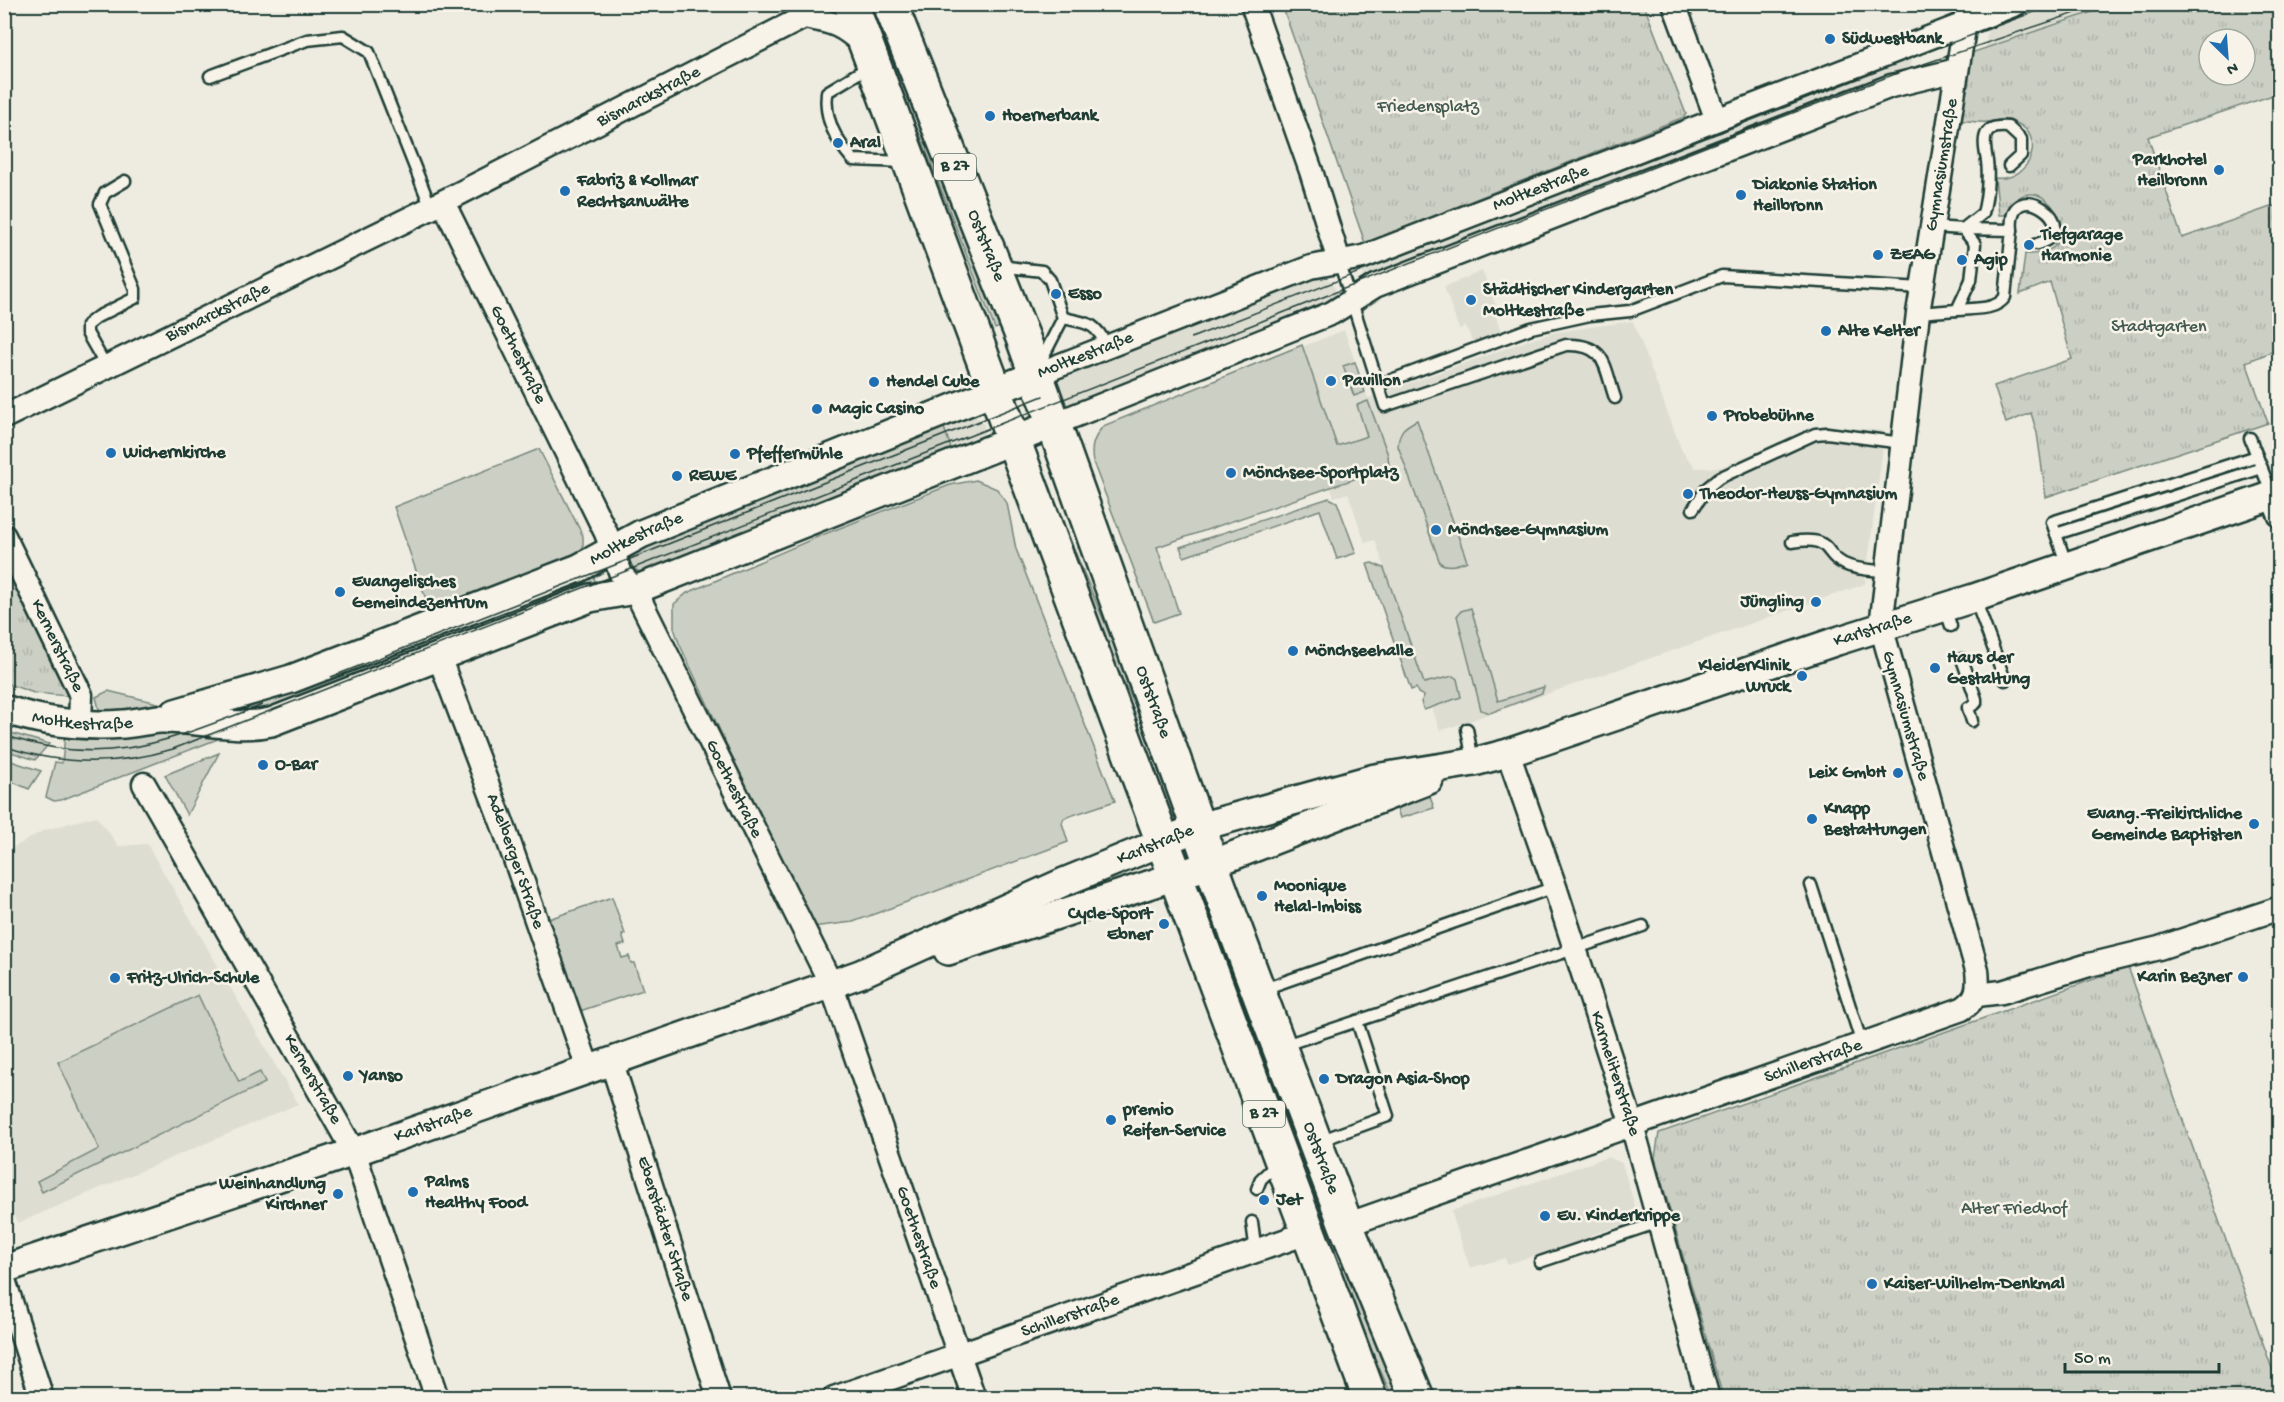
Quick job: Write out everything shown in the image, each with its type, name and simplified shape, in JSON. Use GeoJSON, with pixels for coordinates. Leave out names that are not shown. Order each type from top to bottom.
{"type":"FeatureCollection","features":[{"type":"Feature","properties":{"kind":"main road","name":"B 27"},"geometry":{"type":"LineString","coordinates":[[851,4],[1370,1398]]}},
{"type":"Feature","properties":{"kind":"main road","name":"Oststraße"},"geometry":{"type":"LineString","coordinates":[[890,4],[994,265],[1054,424],[1212,864],[1346,1225],[1417,1398]]}},
{"type":"Feature","properties":{"kind":"street"},"geometry":{"type":"LineString","coordinates":[[1252,4],[1311,171],[1338,261]]}},
{"type":"Feature","properties":{"kind":"street"},"geometry":{"type":"LineString","coordinates":[[1674,4],[1717,120]]}},
{"type":"Feature","properties":{"kind":"street","name":"Moltkestraße"},"geometry":{"type":"LineString","coordinates":[[4,709],[50,721],[122,724],[160,719],[291,679],[579,568],[641,534],[1107,346],[1311,267],[1363,256],[1717,120],[1966,15],[2016,4]]}},
{"type":"Feature","properties":{"kind":"street","name":"Gymnasiumstraße"},"geometry":{"type":"LineString","coordinates":[[1966,15],[1918,313],[1881,627],[1977,970],[1977,995]]}},
{"type":"Feature","properties":{"kind":"street","name":"Bismarckstraße"},"geometry":{"type":"LineString","coordinates":[[4,417],[437,205],[804,17],[828,21],[846,28],[870,56]]}},
{"type":"Feature","properties":{"kind":"street","name":"Moltkestraße"},"geometry":{"type":"LineString","coordinates":[[160,719],[256,725],[271,722],[600,595],[635,590],[1332,313],[1375,286],[1858,99],[1916,78],[1957,70]]}},
{"type":"Feature","properties":{"kind":"street","name":"Goethestraße"},"geometry":{"type":"LineString","coordinates":[[437,205],[613,550],[621,574],[635,590],[831,984],[974,1398]]}},
{"type":"Feature","properties":{"kind":"street","name":"Karlstraße"},"geometry":{"type":"LineString","coordinates":[[860,974],[1064,882],[1199,827],[1375,778],[1470,763],[1508,753],[1881,627],[1948,617],[1974,598],[2067,566],[2277,502]]}},
{"type":"Feature","properties":{"kind":"street","name":"Kernerstraße"},"geometry":{"type":"LineString","coordinates":[[4,536],[81,695],[80,724]]}},
{"type":"Feature","properties":{"kind":"street","name":"Adelberger Straße"},"geometry":{"type":"LineString","coordinates":[[439,657],[504,828],[599,1064]]}},
{"type":"Feature","properties":{"kind":"street","name":"Karmeliterstraße"},"geometry":{"type":"LineString","coordinates":[[1508,753],[1555,886],[1632,1125],[1708,1398]]}},
{"type":"Feature","properties":{"kind":"street","name":"Karlstraße"},"geometry":{"type":"LineString","coordinates":[[4,1269],[354,1152],[860,974],[954,950],[1212,864],[1470,763]]}},
{"type":"Feature","properties":{"kind":"street","name":"Kernerstraße"},"geometry":{"type":"LineString","coordinates":[[144,784],[354,1152],[437,1398]]}},
{"type":"Feature","properties":{"kind":"street","name":"Schillerstraße"},"geometry":{"type":"LineString","coordinates":[[1346,1225],[1962,1009],[1973,1002],[1977,995],[2002,992],[2089,965],[2159,948],[2280,908]]}},
{"type":"Feature","properties":{"kind":"street","name":"Eberstädter Straße"},"geometry":{"type":"LineString","coordinates":[[599,1064],[718,1398]]}},
{"type":"Feature","properties":{"kind":"street","name":"Schillerstraße"},"geometry":{"type":"LineString","coordinates":[[834,1398],[1307,1233]]}},
{"type":"Feature","properties":{"kind":"street"},"geometry":{"type":"LineString","coordinates":[[4,1280],[42,1398]]}},
{"type":"Feature","properties":{"kind":"lane"},"geometry":{"type":"LineString","coordinates":[[210,76],[307,40],[343,36],[369,52],[437,205]]}},
{"type":"Feature","properties":{"kind":"lane"},"geometry":{"type":"LineString","coordinates":[[870,56],[827,92],[825,111],[838,143],[853,160],[910,162]]}},
{"type":"Feature","properties":{"kind":"lane"},"geometry":{"type":"LineString","coordinates":[[1963,229],[1983,213],[1987,159],[1983,145],[1986,135],[1993,129],[2008,128],[2021,139],[2021,155],[2009,166]]}},
{"type":"Feature","properties":{"kind":"lane"},"geometry":{"type":"LineString","coordinates":[[107,368],[87,333],[87,325],[97,317],[135,298],[135,289],[100,204],[105,193],[125,181]]}},
{"type":"Feature","properties":{"kind":"lane"},"geometry":{"type":"LineString","coordinates":[[1918,313],[1995,306],[2005,297],[2012,219],[2020,207],[2031,203],[2043,206],[2052,216],[2053,228],[2047,238],[2037,244]]}},
{"type":"Feature","properties":{"kind":"lane"},"geometry":{"type":"LineString","coordinates":[[1932,227],[2012,230]]}},
{"type":"Feature","properties":{"kind":"lane"},"geometry":{"type":"LineString","coordinates":[[1957,310],[1971,280],[1975,244],[1963,229]]}},
{"type":"Feature","properties":{"kind":"lane"},"geometry":{"type":"LineString","coordinates":[[1338,261],[1385,406],[1566,345],[1584,344],[1593,347],[1600,355],[1615,398]]}},
{"type":"Feature","properties":{"kind":"lane"},"geometry":{"type":"LineString","coordinates":[[994,265],[1042,271],[1050,279],[1063,318],[1047,345],[1035,375]]}},
{"type":"Feature","properties":{"kind":"lane"},"geometry":{"type":"LineString","coordinates":[[1378,385],[1531,328],[1590,315],[1630,311],[1722,276],[1922,288]]}},
{"type":"Feature","properties":{"kind":"lane"},"geometry":{"type":"LineString","coordinates":[[1063,318],[1086,322],[1098,328],[1107,346]]}},
{"type":"Feature","properties":{"kind":"lane"},"geometry":{"type":"LineString","coordinates":[[1694,509],[1707,488],[1719,478],[1815,434],[1827,433],[1902,443]]}},
{"type":"Feature","properties":{"kind":"lane"},"geometry":{"type":"LineString","coordinates":[[2250,438],[2277,502]]}},
{"type":"Feature","properties":{"kind":"lane"},"geometry":{"type":"LineString","coordinates":[[2067,566],[2052,522],[2257,456]]}},
{"type":"Feature","properties":{"kind":"lane"},"geometry":{"type":"LineString","coordinates":[[2056,534],[2262,468]]}},
{"type":"Feature","properties":{"kind":"lane"},"geometry":{"type":"LineString","coordinates":[[1792,542],[1812,539],[1824,544],[1837,559],[1849,566],[1887,572]]}},
{"type":"Feature","properties":{"kind":"lane"},"geometry":{"type":"LineString","coordinates":[[1974,598],[2005,680]]}},
{"type":"Feature","properties":{"kind":"lane"},"geometry":{"type":"LineString","coordinates":[[1962,659],[1976,699],[1976,703],[1968,708],[1972,721]]}},
{"type":"Feature","properties":{"kind":"lane"},"geometry":{"type":"LineString","coordinates":[[1467,729],[1470,763]]}},
{"type":"Feature","properties":{"kind":"lane"},"geometry":{"type":"LineString","coordinates":[[1811,885],[1862,1044]]}},
{"type":"Feature","properties":{"kind":"lane"},"geometry":{"type":"LineString","coordinates":[[1260,991],[1555,886]]}},
{"type":"Feature","properties":{"kind":"lane"},"geometry":{"type":"LineString","coordinates":[[1280,1046],[1643,926]]}},
{"type":"Feature","properties":{"kind":"lane"},"geometry":{"type":"LineString","coordinates":[[1316,1142],[1388,1116],[1357,1021]]}},
{"type":"Feature","properties":{"kind":"lane"},"geometry":{"type":"LineString","coordinates":[[1257,1189],[1261,1179],[1281,1161]]}},
{"type":"Feature","properties":{"kind":"lane"},"geometry":{"type":"LineString","coordinates":[[1252,1222],[1256,1252]]}},
{"type":"Feature","properties":{"kind":"lane"},"geometry":{"type":"LineString","coordinates":[[1540,1262],[1659,1222]]}},
{"type":"Feature","properties":{"kind":"shaded area"},"geometry":{"type":"Polygon","coordinates":[[[2040,5],[2113,5],[1986,47],[1987,25],[2040,5]]]}},
{"type":"Feature","properties":{"kind":"shaded area"},"geometry":{"type":"Polygon","coordinates":[[[1914,46],[1909,72],[1367,280],[1363,276],[1361,267],[1914,46]]]}},
{"type":"Feature","properties":{"kind":"shaded area","name":"Städtischer Kindergarten Moltkestraße"},"geometry":{"type":"Polygon","coordinates":[[[1482,271],[1499,313],[1495,315],[1502,333],[1473,344],[1466,326],[1459,329],[1444,287],[1482,271]]]}},
{"type":"Feature","properties":{"kind":"shaded area"},"geometry":{"type":"Polygon","coordinates":[[[1315,276],[1330,280],[1335,288],[1336,300],[1071,409],[1062,405],[1054,387],[1066,375],[1315,276]]]}},
{"type":"Feature","properties":{"kind":"shaded area"},"geometry":{"type":"Polygon","coordinates":[[[1633,321],[1682,451],[1696,468],[1722,467],[1801,432],[1824,425],[1885,431],[1865,584],[1440,731],[1375,540],[1365,543],[1348,493],[1334,497],[1282,355],[1344,330],[1368,398],[1556,332],[1633,321]]]}},
{"type":"Feature","properties":{"kind":"shaded area"},"geometry":{"type":"Polygon","coordinates":[[[976,416],[984,425],[984,434],[951,447],[944,429],[976,416]]]}},
{"type":"Feature","properties":{"kind":"shaded area","name":"Fritz-Ulrich-Schule"},"geometry":{"type":"Polygon","coordinates":[[[96,816],[119,846],[147,844],[298,1104],[18,1223],[5,1198],[5,852],[45,830],[96,816]]]}},
{"type":"Feature","properties":{"kind":"shaded area","name":"Ev. Kinderkrippe"},"geometry":{"type":"Polygon","coordinates":[[[1607,1157],[1622,1163],[1639,1220],[1591,1235],[1592,1239],[1507,1264],[1505,1258],[1470,1268],[1451,1211],[1607,1157]]]}},
{"type":"Feature","properties":{"kind":"green space"},"geometry":{"type":"Polygon","coordinates":[[[861,5],[878,5],[1002,326],[995,329],[921,137],[861,5]]]}},
{"type":"Feature","properties":{"kind":"green space","name":"Friedensplatz"},"geometry":{"type":"Polygon","coordinates":[[[1282,5],[1644,5],[1686,114],[1684,117],[1365,243],[1282,5]]]}},
{"type":"Feature","properties":{"kind":"green space","name":"Stadtgarten"},"geometry":{"type":"Polygon","coordinates":[[[2113,5],[2279,5],[2279,93],[2148,137],[2182,238],[2279,204],[2279,349],[2246,362],[2268,423],[2046,497],[2037,433],[2031,413],[2006,423],[1994,386],[2072,359],[2050,282],[2020,294],[2025,254],[2048,251],[2059,240],[2061,226],[2056,211],[2046,200],[2032,194],[2018,198],[2005,215],[1999,215],[1995,178],[2018,173],[2031,156],[2030,137],[2024,128],[2014,122],[2004,120],[1980,122],[1959,120],[1968,54],[2113,5]]]}},
{"type":"Feature","properties":{"kind":"green space"},"geometry":{"type":"Polygon","coordinates":[[[1302,345],[1337,446],[1367,436],[1357,405],[1368,401],[1388,455],[1389,467],[1157,547],[1179,613],[1154,622],[1093,462],[1092,447],[1097,434],[1103,426],[1302,345]]]}},
{"type":"Feature","properties":{"kind":"green space"},"geometry":{"type":"Polygon","coordinates":[[[1355,362],[1365,392],[1354,396],[1343,366],[1355,362]]]}},
{"type":"Feature","properties":{"kind":"green space"},"geometry":{"type":"Polygon","coordinates":[[[1417,420],[1467,561],[1457,565],[1450,566],[1440,563],[1398,446],[1403,430],[1417,420]]]}},
{"type":"Feature","properties":{"kind":"green space"},"geometry":{"type":"Polygon","coordinates":[[[942,422],[953,454],[645,574],[631,564],[630,553],[942,422]]]}},
{"type":"Feature","properties":{"kind":"green space"},"geometry":{"type":"Polygon","coordinates":[[[539,449],[583,536],[583,553],[431,614],[394,507],[539,449]]]}},
{"type":"Feature","properties":{"kind":"green space"},"geometry":{"type":"Polygon","coordinates":[[[976,480],[997,489],[1007,503],[1016,549],[1115,801],[1064,818],[1062,823],[1068,842],[853,922],[812,927],[679,643],[674,628],[674,604],[687,593],[822,535],[950,485],[976,480]]]}},
{"type":"Feature","properties":{"kind":"green space"},"geometry":{"type":"Polygon","coordinates":[[[1050,486],[1172,784],[1164,786],[1135,706],[1094,619],[1044,489],[1050,486]]]}},
{"type":"Feature","properties":{"kind":"green space"},"geometry":{"type":"Polygon","coordinates":[[[1329,498],[1337,502],[1356,553],[1337,559],[1320,510],[1184,557],[1180,547],[1329,498]]]}},
{"type":"Feature","properties":{"kind":"green space"},"geometry":{"type":"Polygon","coordinates":[[[1372,563],[1384,568],[1424,683],[1453,676],[1457,679],[1461,697],[1424,710],[1421,702],[1424,696],[1418,693],[1416,688],[1411,690],[1367,564],[1372,563]]]}},
{"type":"Feature","properties":{"kind":"green space"},"geometry":{"type":"Polygon","coordinates":[[[5,567],[67,696],[34,693],[5,683],[5,567]]]}},
{"type":"Feature","properties":{"kind":"green space"},"geometry":{"type":"Polygon","coordinates":[[[591,570],[598,589],[270,717],[216,710],[591,570]]]}},
{"type":"Feature","properties":{"kind":"green space"},"geometry":{"type":"Polygon","coordinates":[[[1471,608],[1498,701],[1544,687],[1542,693],[1490,713],[1481,710],[1457,616],[1461,611],[1471,608]]]}},
{"type":"Feature","properties":{"kind":"green space"},"geometry":{"type":"Polygon","coordinates":[[[108,691],[162,704],[161,707],[108,714],[99,709],[96,697],[108,691]]]}},
{"type":"Feature","properties":{"kind":"green space"},"geometry":{"type":"Polygon","coordinates":[[[173,729],[228,735],[61,800],[54,801],[46,797],[55,762],[62,763],[65,735],[173,729]]]}},
{"type":"Feature","properties":{"kind":"green space"},"geometry":{"type":"Polygon","coordinates":[[[4,731],[49,744],[35,760],[5,750],[4,731]]]}},
{"type":"Feature","properties":{"kind":"green space"},"geometry":{"type":"Polygon","coordinates":[[[219,753],[187,815],[165,775],[219,753]]]}},
{"type":"Feature","properties":{"kind":"green space"},"geometry":{"type":"Polygon","coordinates":[[[5,759],[41,771],[29,789],[13,782],[5,785],[5,759]]]}},
{"type":"Feature","properties":{"kind":"green space"},"geometry":{"type":"Polygon","coordinates":[[[1367,790],[1257,835],[1255,828],[1367,790]]]}},
{"type":"Feature","properties":{"kind":"green space"},"geometry":{"type":"Polygon","coordinates":[[[1429,794],[1434,808],[1400,818],[1395,803],[1429,794]]]}},
{"type":"Feature","properties":{"kind":"green space"},"geometry":{"type":"Polygon","coordinates":[[[612,897],[625,934],[622,935],[625,944],[618,946],[622,958],[629,956],[631,963],[634,963],[643,990],[580,1011],[543,921],[612,897]]]}},
{"type":"Feature","properties":{"kind":"green space"},"geometry":{"type":"Polygon","coordinates":[[[1209,914],[1256,1046],[1342,1246],[1328,1250],[1203,916],[1209,914]]]}},
{"type":"Feature","properties":{"kind":"green space","name":"Alter Friedhof"},"geometry":{"type":"Polygon","coordinates":[[[2128,967],[2279,1388],[2279,1397],[1723,1397],[1655,1158],[1659,1133],[2128,967]]]}},
{"type":"Feature","properties":{"kind":"green space"},"geometry":{"type":"Polygon","coordinates":[[[198,995],[239,1082],[260,1072],[265,1083],[42,1192],[37,1181],[99,1149],[58,1062],[198,995]]]}},
{"type":"Feature","properties":{"kind":"green space"},"geometry":{"type":"Polygon","coordinates":[[[1347,1260],[1401,1397],[1392,1397],[1334,1265],[1347,1260]]]}},
{"type":"Feature","properties":{"kind":"tram line"},"geometry":{"type":"LineString","coordinates":[[1191,338],[1827,89],[2056,4]]}},
{"type":"Feature","properties":{"kind":"tram line"},"geometry":{"type":"LineString","coordinates":[[4,746],[46,757],[88,761],[131,759],[173,749],[1748,130],[1903,71],[2102,4]]}},
{"type":"Feature","properties":{"kind":"tram line"},"geometry":{"type":"LineString","coordinates":[[331,677],[1043,396]]}},
{"type":"Feature","properties":{"kind":"tram line"},"geometry":{"type":"LineString","coordinates":[[4,735],[40,745],[74,750],[136,747],[166,740],[262,705]]}},
{"type":"Feature","properties":{"kind":"place","name":"Südwestbank"},"geometry":{"type":"Point","coordinates":[1830,39]}},
{"type":"Feature","properties":{"kind":"place","name":"Hoernerbank"},"geometry":{"type":"Point","coordinates":[990,116]}},
{"type":"Feature","properties":{"kind":"place","name":"Aral"},"geometry":{"type":"Point","coordinates":[838,143]}},
{"type":"Feature","properties":{"kind":"place","name":"Parkhotel Heilbronn"},"geometry":{"type":"Point","coordinates":[2219,170]}},
{"type":"Feature","properties":{"kind":"place","name":"Fabriz & Kollmar Rechtsanwälte"},"geometry":{"type":"Point","coordinates":[565,191]}},
{"type":"Feature","properties":{"kind":"place","name":"Diakonie Station Heilbronn"},"geometry":{"type":"Point","coordinates":[1741,195]}},
{"type":"Feature","properties":{"kind":"place","name":"Tiefgarage Harmonie"},"geometry":{"type":"Point","coordinates":[2029,245]}},
{"type":"Feature","properties":{"kind":"place","name":"ZEAG"},"geometry":{"type":"Point","coordinates":[1878,255]}},
{"type":"Feature","properties":{"kind":"place","name":"Agip"},"geometry":{"type":"Point","coordinates":[1962,260]}},
{"type":"Feature","properties":{"kind":"place","name":"Esso"},"geometry":{"type":"Point","coordinates":[1056,294]}},
{"type":"Feature","properties":{"kind":"place","name":"Städtischer Kindergarten Moltkestraße"},"geometry":{"type":"Point","coordinates":[1471,300]}},
{"type":"Feature","properties":{"kind":"place","name":"Alte Kelter"},"geometry":{"type":"Point","coordinates":[1826,331]}},
{"type":"Feature","properties":{"kind":"place","name":"Pavillon"},"geometry":{"type":"Point","coordinates":[1331,381]}},
{"type":"Feature","properties":{"kind":"place","name":"Hendel Cube"},"geometry":{"type":"Point","coordinates":[874,382]}},
{"type":"Feature","properties":{"kind":"place","name":"Magic Casino"},"geometry":{"type":"Point","coordinates":[817,409]}},
{"type":"Feature","properties":{"kind":"place","name":"Probebühne"},"geometry":{"type":"Point","coordinates":[1712,416]}},
{"type":"Feature","properties":{"kind":"place","name":"Wichernkirche"},"geometry":{"type":"Point","coordinates":[111,453]}},
{"type":"Feature","properties":{"kind":"place","name":"Pfeffermühle"},"geometry":{"type":"Point","coordinates":[735,454]}},
{"type":"Feature","properties":{"kind":"place","name":"Mönchsee-Sportplatz"},"geometry":{"type":"Point","coordinates":[1231,473]}},
{"type":"Feature","properties":{"kind":"place","name":"REWE"},"geometry":{"type":"Point","coordinates":[677,476]}},
{"type":"Feature","properties":{"kind":"place","name":"Theodor-Heuss-Gymnasium"},"geometry":{"type":"Point","coordinates":[1688,494]}},
{"type":"Feature","properties":{"kind":"place","name":"Mönchsee-Gymnasium"},"geometry":{"type":"Point","coordinates":[1436,530]}},
{"type":"Feature","properties":{"kind":"place","name":"Evangelisches Gemeindezentrum"},"geometry":{"type":"Point","coordinates":[340,592]}},
{"type":"Feature","properties":{"kind":"place","name":"Jüngling"},"geometry":{"type":"Point","coordinates":[1816,602]}},
{"type":"Feature","properties":{"kind":"place","name":"Mönchseehalle"},"geometry":{"type":"Point","coordinates":[1293,651]}},
{"type":"Feature","properties":{"kind":"place","name":"Haus der Gestaltung"},"geometry":{"type":"Point","coordinates":[1935,668]}},
{"type":"Feature","properties":{"kind":"place","name":"KleiderKlinik Wruck"},"geometry":{"type":"Point","coordinates":[1802,676]}},
{"type":"Feature","properties":{"kind":"place","name":"O-Bar"},"geometry":{"type":"Point","coordinates":[263,765]}},
{"type":"Feature","properties":{"kind":"place","name":"Leix GmbH"},"geometry":{"type":"Point","coordinates":[1898,773]}},
{"type":"Feature","properties":{"kind":"place","name":"Knapp Bestattungen"},"geometry":{"type":"Point","coordinates":[1812,819]}},
{"type":"Feature","properties":{"kind":"place","name":"Evang.-Freikirchliche Gemeinde Baptisten"},"geometry":{"type":"Point","coordinates":[2254,824]}},
{"type":"Feature","properties":{"kind":"place","name":"Moonique Helal-Imbiss"},"geometry":{"type":"Point","coordinates":[1262,896]}},
{"type":"Feature","properties":{"kind":"place","name":"Cycle-Sport Ebner"},"geometry":{"type":"Point","coordinates":[1164,924]}},
{"type":"Feature","properties":{"kind":"place","name":"Karin Bezner"},"geometry":{"type":"Point","coordinates":[2243,977]}},
{"type":"Feature","properties":{"kind":"place","name":"Fritz-Ulrich-Schule"},"geometry":{"type":"Point","coordinates":[115,978]}},
{"type":"Feature","properties":{"kind":"place","name":"Yanso"},"geometry":{"type":"Point","coordinates":[348,1076]}},
{"type":"Feature","properties":{"kind":"place","name":"Dragon Asia-Shop"},"geometry":{"type":"Point","coordinates":[1324,1079]}},
{"type":"Feature","properties":{"kind":"place","name":"premio Reifen-Service"},"geometry":{"type":"Point","coordinates":[1111,1120]}},
{"type":"Feature","properties":{"kind":"place","name":"Palms Healthy Food"},"geometry":{"type":"Point","coordinates":[413,1192]}},
{"type":"Feature","properties":{"kind":"place","name":"Weinhandlung Kirchner"},"geometry":{"type":"Point","coordinates":[338,1194]}},
{"type":"Feature","properties":{"kind":"place","name":"Jet"},"geometry":{"type":"Point","coordinates":[1264,1200]}},
{"type":"Feature","properties":{"kind":"place","name":"Ev. Kinderkrippe"},"geometry":{"type":"Point","coordinates":[1545,1216]}},
{"type":"Feature","properties":{"kind":"place","name":"Kaiser-Wilhelm-Denkmal"},"geometry":{"type":"Point","coordinates":[1872,1284]}}]}
